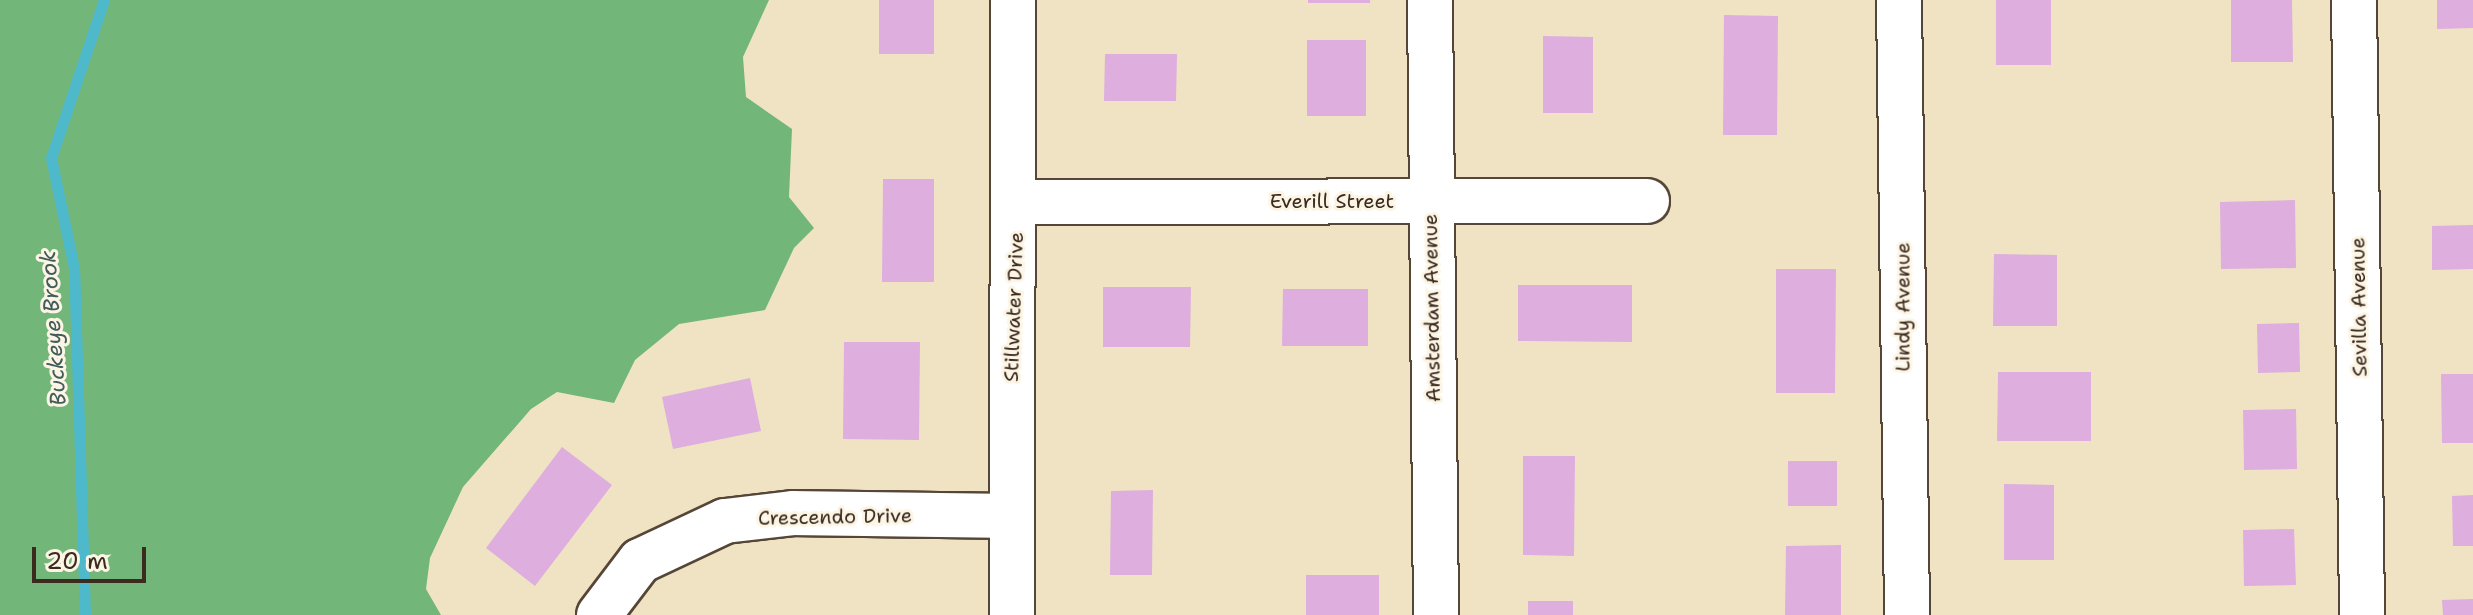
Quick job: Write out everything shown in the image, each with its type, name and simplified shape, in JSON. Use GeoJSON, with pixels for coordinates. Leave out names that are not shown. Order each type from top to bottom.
{"type":"FeatureCollection","features":[{"type":"Feature","properties":{"kind":"street","name":"Stillwater Drive"},"geometry":{"type":"LineString","coordinates":[[1012,615],[1016,202],[1013,0]]}},
{"type":"Feature","properties":{"kind":"street","name":"Amsterdam Avenue"},"geometry":{"type":"LineString","coordinates":[[1430,0],[1436,615]]}},
{"type":"Feature","properties":{"kind":"street","name":"Lindy Avenue"},"geometry":{"type":"LineString","coordinates":[[1899,0],[1907,615]]}},
{"type":"Feature","properties":{"kind":"street","name":"Sevilla Avenue"},"geometry":{"type":"LineString","coordinates":[[2354,0],[2362,615]]}},
{"type":"Feature","properties":{"kind":"street","name":"Everill Street"},"geometry":{"type":"LineString","coordinates":[[1016,202],[1647,201]]}},
{"type":"Feature","properties":{"kind":"street","name":"Crescendo Drive"},"geometry":{"type":"LineString","coordinates":[[599,615],[640,561],[725,521],[793,513],[1011,516]]}},
{"type":"Feature","properties":{"kind":"green space"},"geometry":{"type":"Polygon","coordinates":[[[0,0],[769,0],[743,57],[746,97],[792,129],[789,197],[814,228],[794,248],[765,310],[679,324],[635,360],[614,403],[557,392],[531,409],[463,487],[430,558],[426,589],[441,615],[0,615],[0,0]]]}},
{"type":"Feature","properties":{"kind":"building"},"geometry":{"type":"Polygon","coordinates":[[[879,0],[934,0],[934,54],[879,54],[879,0]]]}},
{"type":"Feature","properties":{"kind":"building"},"geometry":{"type":"Polygon","coordinates":[[[1308,0],[1370,0],[1370,3],[1308,3],[1308,0]]]}},
{"type":"Feature","properties":{"kind":"building"},"geometry":{"type":"Polygon","coordinates":[[[1996,0],[2051,0],[2051,65],[1996,65],[1996,0]]]}},
{"type":"Feature","properties":{"kind":"building"},"geometry":{"type":"Polygon","coordinates":[[[2231,0],[2292,0],[2293,62],[2231,62],[2231,0]]]}},
{"type":"Feature","properties":{"kind":"building"},"geometry":{"type":"Polygon","coordinates":[[[2437,0],[2473,0],[2473,28],[2437,29],[2437,0]]]}},
{"type":"Feature","properties":{"kind":"building"},"geometry":{"type":"Polygon","coordinates":[[[1724,15],[1778,16],[1777,135],[1723,135],[1724,15]]]}},
{"type":"Feature","properties":{"kind":"building"},"geometry":{"type":"Polygon","coordinates":[[[1543,36],[1593,37],[1593,113],[1543,113],[1543,36]]]}},
{"type":"Feature","properties":{"kind":"building"},"geometry":{"type":"Polygon","coordinates":[[[1307,40],[1366,40],[1366,116],[1307,116],[1307,40]]]}},
{"type":"Feature","properties":{"kind":"building"},"geometry":{"type":"Polygon","coordinates":[[[1105,54],[1177,54],[1176,101],[1104,101],[1105,54]]]}},
{"type":"Feature","properties":{"kind":"building"},"geometry":{"type":"Polygon","coordinates":[[[883,179],[934,179],[934,282],[882,282],[883,179]]]}},
{"type":"Feature","properties":{"kind":"building"},"geometry":{"type":"Polygon","coordinates":[[[2295,200],[2296,268],[2221,269],[2220,202],[2295,200]]]}},
{"type":"Feature","properties":{"kind":"building"},"geometry":{"type":"Polygon","coordinates":[[[2473,225],[2473,269],[2432,270],[2432,226],[2473,225]]]}},
{"type":"Feature","properties":{"kind":"building"},"geometry":{"type":"Polygon","coordinates":[[[1994,254],[2057,255],[2057,326],[1993,326],[1994,254]]]}},
{"type":"Feature","properties":{"kind":"building"},"geometry":{"type":"Polygon","coordinates":[[[1776,269],[1836,269],[1835,393],[1776,393],[1776,269]]]}},
{"type":"Feature","properties":{"kind":"building"},"geometry":{"type":"Polygon","coordinates":[[[1518,285],[1632,285],[1632,342],[1518,341],[1518,285]]]}},
{"type":"Feature","properties":{"kind":"building"},"geometry":{"type":"Polygon","coordinates":[[[1103,287],[1191,287],[1190,347],[1103,347],[1103,287]]]}},
{"type":"Feature","properties":{"kind":"building"},"geometry":{"type":"Polygon","coordinates":[[[1283,289],[1368,289],[1368,346],[1282,346],[1283,289]]]}},
{"type":"Feature","properties":{"kind":"building"},"geometry":{"type":"Polygon","coordinates":[[[2299,323],[2300,372],[2258,373],[2257,324],[2299,323]]]}},
{"type":"Feature","properties":{"kind":"building"},"geometry":{"type":"Polygon","coordinates":[[[844,342],[920,342],[919,440],[843,439],[844,342]]]}},
{"type":"Feature","properties":{"kind":"building"},"geometry":{"type":"Polygon","coordinates":[[[1998,372],[2091,372],[2091,441],[1997,441],[1998,372]]]}},
{"type":"Feature","properties":{"kind":"building"},"geometry":{"type":"Polygon","coordinates":[[[2441,374],[2473,374],[2473,443],[2442,443],[2441,374]]]}},
{"type":"Feature","properties":{"kind":"building"},"geometry":{"type":"Polygon","coordinates":[[[750,378],[761,431],[673,449],[662,397],[750,378]]]}},
{"type":"Feature","properties":{"kind":"building"},"geometry":{"type":"Polygon","coordinates":[[[2296,409],[2297,469],[2244,470],[2243,410],[2296,409]]]}},
{"type":"Feature","properties":{"kind":"building"},"geometry":{"type":"Polygon","coordinates":[[[562,447],[612,485],[535,586],[486,548],[562,447]]]}},
{"type":"Feature","properties":{"kind":"building"},"geometry":{"type":"Polygon","coordinates":[[[1523,456],[1575,456],[1574,556],[1523,555],[1523,456]]]}},
{"type":"Feature","properties":{"kind":"building"},"geometry":{"type":"Polygon","coordinates":[[[1788,461],[1837,461],[1837,506],[1788,506],[1788,461]]]}},
{"type":"Feature","properties":{"kind":"building"},"geometry":{"type":"Polygon","coordinates":[[[2004,484],[2054,485],[2054,560],[2004,560],[2004,484]]]}},
{"type":"Feature","properties":{"kind":"building"},"geometry":{"type":"Polygon","coordinates":[[[1153,490],[1152,575],[1110,575],[1111,491],[1153,490]]]}},
{"type":"Feature","properties":{"kind":"building"},"geometry":{"type":"Polygon","coordinates":[[[2473,495],[2473,546],[2453,546],[2452,496],[2473,495]]]}},
{"type":"Feature","properties":{"kind":"building"},"geometry":{"type":"Polygon","coordinates":[[[2294,529],[2296,585],[2244,586],[2243,530],[2294,529]]]}},
{"type":"Feature","properties":{"kind":"building"},"geometry":{"type":"Polygon","coordinates":[[[1841,545],[1841,615],[1785,615],[1786,546],[1841,545]]]}},
{"type":"Feature","properties":{"kind":"building"},"geometry":{"type":"Polygon","coordinates":[[[1306,575],[1379,575],[1379,615],[1306,615],[1306,575]]]}},
{"type":"Feature","properties":{"kind":"building"},"geometry":{"type":"Polygon","coordinates":[[[2473,599],[2473,615],[2443,615],[2442,600],[2473,599]]]}},
{"type":"Feature","properties":{"kind":"building"},"geometry":{"type":"Polygon","coordinates":[[[1528,601],[1573,601],[1573,615],[1528,615],[1528,601]]]}},
{"type":"Feature","properties":{"kind":"waterway","name":"Buckeye Brook"},"geometry":{"type":"LineString","coordinates":[[85,615],[74,268],[51,158],[104,0]]}}]}
